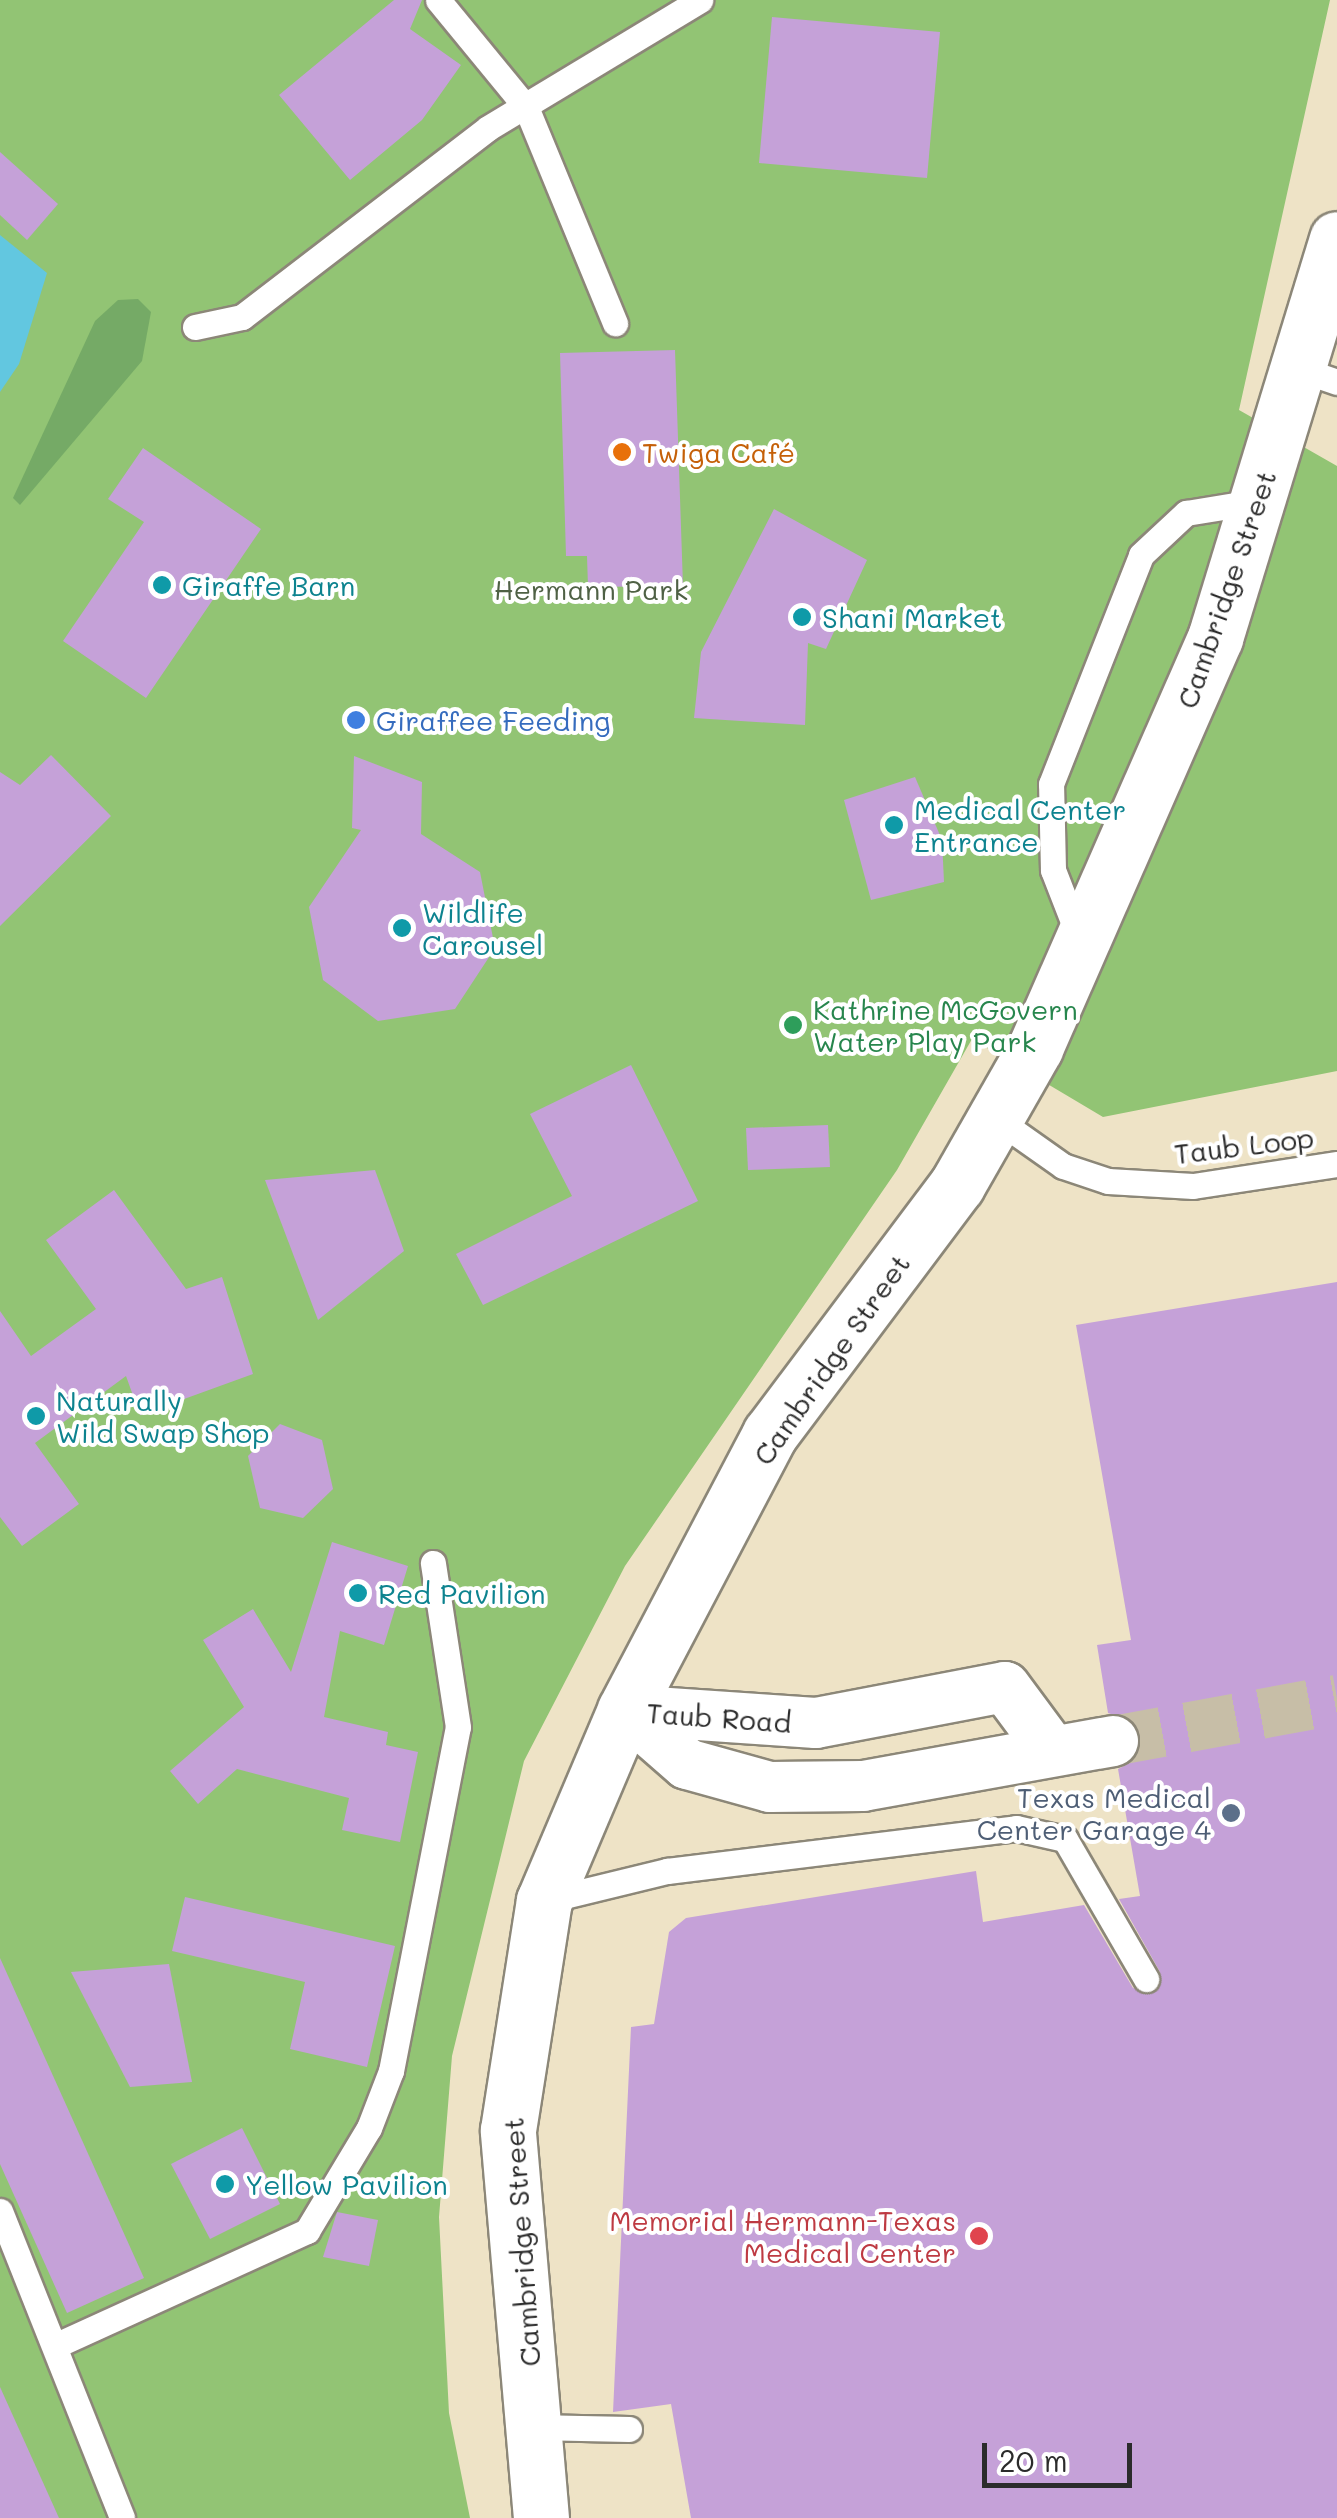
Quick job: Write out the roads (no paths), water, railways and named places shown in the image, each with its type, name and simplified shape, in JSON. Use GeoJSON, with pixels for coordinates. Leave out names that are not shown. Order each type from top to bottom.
{"type":"FeatureCollection","features":[{"type":"Feature","properties":{"kind":"street","name":"Cambridge Street"},"geometry":{"type":"LineString","coordinates":[[541,2518],[508,2130],[544,1901],[625,1710],[770,1434],[957,1185],[995,1118],[1081,942],[1215,638],[1259,501],[1318,376],[1337,240]]}},
{"type":"Feature","properties":{"kind":"street","name":"Taub Road"},"geometry":{"type":"LineString","coordinates":[[625,1710],[816,1723],[1004,1686],[1051,1749]]}},
{"type":"Feature","properties":{"kind":"street","name":"Taub Road"},"geometry":{"type":"LineString","coordinates":[[625,1710],[687,1764],[770,1787],[863,1786],[1113,1740]]}},
{"type":"Feature","properties":{"kind":"lane"},"geometry":{"type":"LineString","coordinates":[[438,0],[526,108],[616,323]]}},
{"type":"Feature","properties":{"kind":"lane"},"geometry":{"type":"LineString","coordinates":[[195,328],[242,318],[302,264],[526,108],[700,0]]}},
{"type":"Feature","properties":{"kind":"lane"},"geometry":{"type":"LineString","coordinates":[[1081,942],[1053,870],[1050,784],[1140,555],[1186,513],[1259,501]]}},
{"type":"Feature","properties":{"kind":"lane","name":"Taub Loop"},"geometry":{"type":"LineString","coordinates":[[995,1118],[1063,1166],[1108,1181],[1193,1186],[1337,1164]]}},
{"type":"Feature","properties":{"kind":"lane"},"geometry":{"type":"LineString","coordinates":[[59,2344],[306,2231],[369,2128],[391,2071],[458,1726],[433,1563]]}},
{"type":"Feature","properties":{"kind":"lane"},"geometry":{"type":"LineString","coordinates":[[544,1901],[667,1871],[1016,1828],[1065,1839],[1146,1979]]}},
{"type":"Feature","properties":{"kind":"lane"},"geometry":{"type":"LineString","coordinates":[[0,2211],[59,2344],[122,2518]]}},
{"type":"Feature","properties":{"kind":"lane"},"geometry":{"type":"LineString","coordinates":[[533,2428],[628,2428]]}},
{"type":"Feature","properties":{"kind":"water"},"geometry":{"type":"Polygon","coordinates":[[[0,235],[47,273],[19,364],[0,392],[0,235]]]}},
{"type":"Feature","properties":{"kind":"tunnel"},"geometry":{"type":"LineString","coordinates":[[1113,1741],[1337,1700]]}},
{"type":"Feature","properties":{"kind":"place","name":"Twiga Café"},"geometry":{"type":"Point","coordinates":[622,452]}},
{"type":"Feature","properties":{"kind":"place","name":"Giraffe Barn"},"geometry":{"type":"Point","coordinates":[162,585]}},
{"type":"Feature","properties":{"kind":"place","name":"Shani Market"},"geometry":{"type":"Point","coordinates":[802,617]}},
{"type":"Feature","properties":{"kind":"place","name":"Giraffee Feeding"},"geometry":{"type":"Point","coordinates":[356,720]}},
{"type":"Feature","properties":{"kind":"place","name":"Medical Center Entrance"},"geometry":{"type":"Point","coordinates":[894,825]}},
{"type":"Feature","properties":{"kind":"place","name":"Wildlife Carousel"},"geometry":{"type":"Point","coordinates":[402,928]}},
{"type":"Feature","properties":{"kind":"place","name":"Kathrine McGovern Water Play Park"},"geometry":{"type":"Point","coordinates":[793,1025]}},
{"type":"Feature","properties":{"kind":"place","name":"Naturally Wild Swap Shop"},"geometry":{"type":"Point","coordinates":[36,1416]}},
{"type":"Feature","properties":{"kind":"place","name":"Red Pavilion"},"geometry":{"type":"Point","coordinates":[358,1593]}},
{"type":"Feature","properties":{"kind":"place","name":"Texas Medical Center Garage 4"},"geometry":{"type":"Point","coordinates":[1231,1813]}},
{"type":"Feature","properties":{"kind":"place","name":"Yellow Pavilion"},"geometry":{"type":"Point","coordinates":[225,2184]}},
{"type":"Feature","properties":{"kind":"place","name":"Memorial Hermann-Texas Medical Center"},"geometry":{"type":"Point","coordinates":[979,2236]}},
{"type":"Feature","properties":{"kind":"park label","name":"Hermann Park"},"geometry":{"type":"Point","coordinates":[591,589]}}]}
